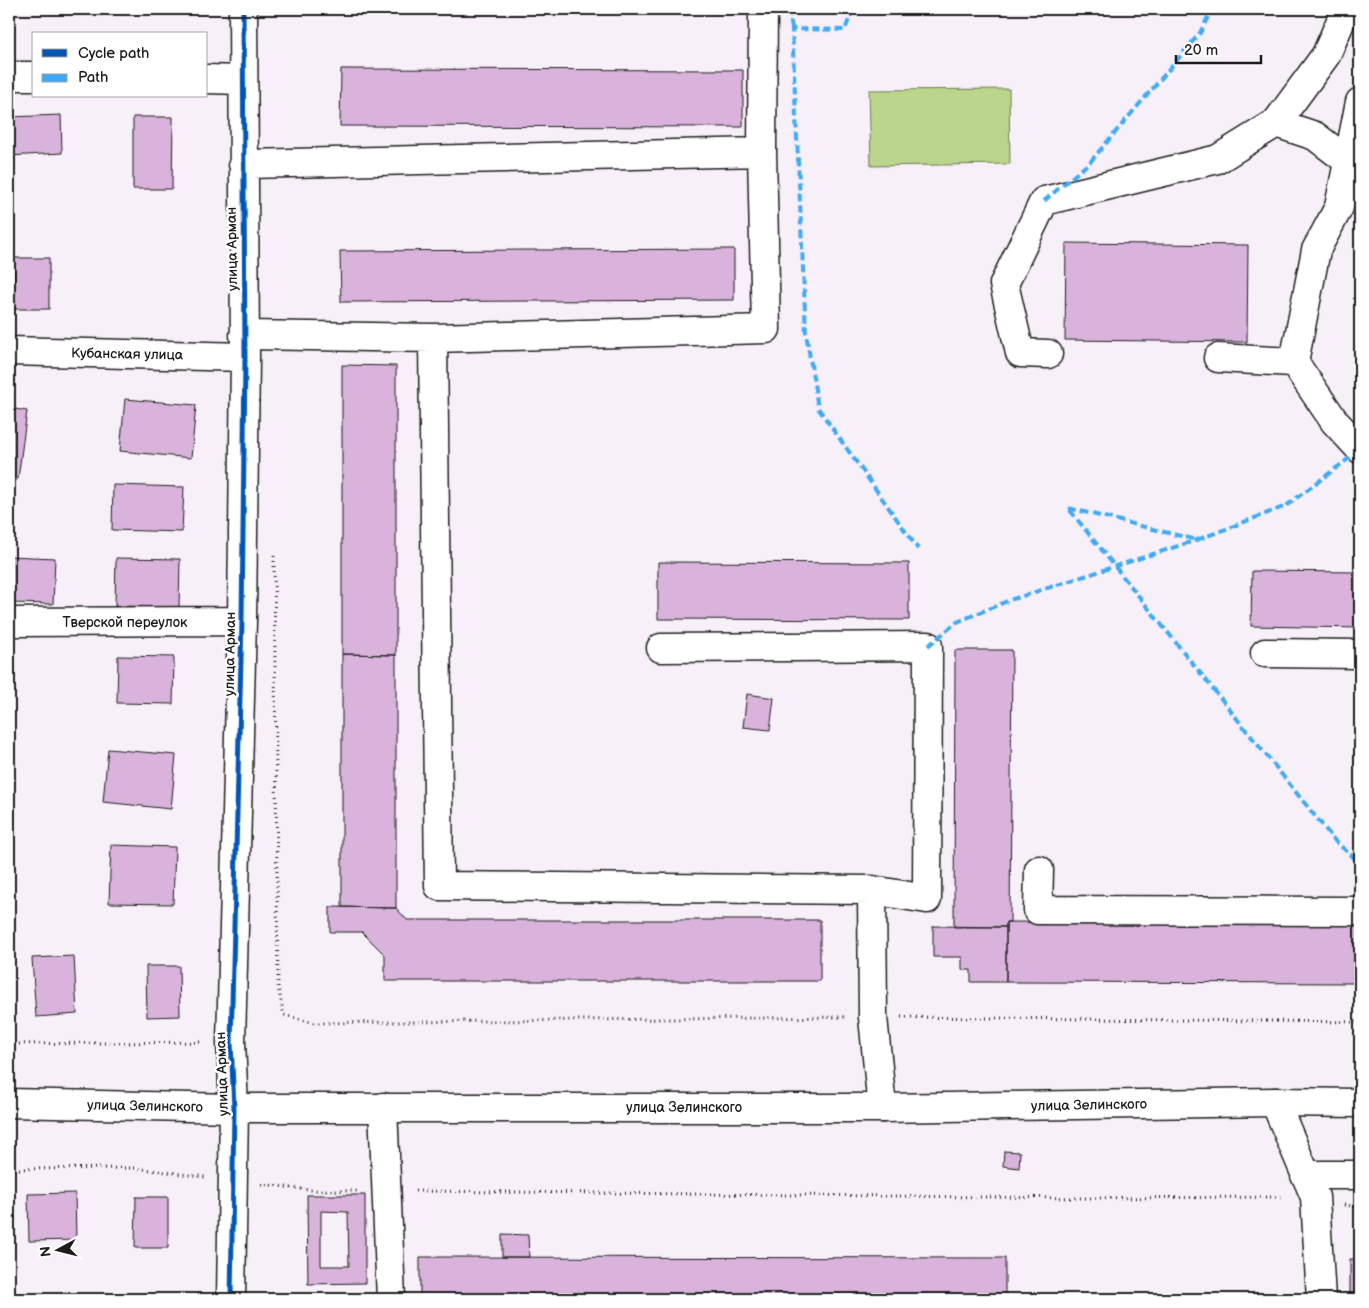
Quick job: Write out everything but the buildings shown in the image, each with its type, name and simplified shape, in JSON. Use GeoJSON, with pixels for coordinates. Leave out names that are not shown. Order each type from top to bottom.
{"type":"FeatureCollection","features":[{"type":"Feature","properties":{"kind":"street","name":"улица Арман"},"geometry":{"type":"LineString","coordinates":[[231,1299],[234,1108],[231,1042],[242,621],[245,346],[242,9]]}},
{"type":"Feature","properties":{"kind":"street"},"geometry":{"type":"LineString","coordinates":[[242,164],[762,152],[763,9]]}},
{"type":"Feature","properties":{"kind":"street"},"geometry":{"type":"LineString","coordinates":[[1048,354],[1020,353],[1004,284],[1044,201],[1218,159],[1276,123],[1326,55],[1346,9]]}},
{"type":"Feature","properties":{"kind":"street"},"geometry":{"type":"LineString","coordinates":[[9,76],[32,76]]}},
{"type":"Feature","properties":{"kind":"street"},"geometry":{"type":"LineString","coordinates":[[208,80],[242,80]]}},
{"type":"Feature","properties":{"kind":"street"},"geometry":{"type":"LineString","coordinates":[[1360,102],[1349,162],[1338,206],[1316,250],[1294,362],[1335,422],[1360,448]]}},
{"type":"Feature","properties":{"kind":"street"},"geometry":{"type":"LineString","coordinates":[[1276,123],[1315,136],[1349,162]]}},
{"type":"Feature","properties":{"kind":"street","name":"Кубанская улица"},"geometry":{"type":"LineString","coordinates":[[9,351],[245,346],[433,338],[766,329],[762,152]]}},
{"type":"Feature","properties":{"kind":"street"},"geometry":{"type":"LineString","coordinates":[[433,338],[439,886],[872,890],[927,899],[928,646],[662,648]]}},
{"type":"Feature","properties":{"kind":"street"},"geometry":{"type":"LineString","coordinates":[[1218,358],[1294,362]]}},
{"type":"Feature","properties":{"kind":"street","name":"Тверской переулок"},"geometry":{"type":"LineString","coordinates":[[9,622],[242,621]]}},
{"type":"Feature","properties":{"kind":"street"},"geometry":{"type":"LineString","coordinates":[[1265,652],[1360,654]]}},
{"type":"Feature","properties":{"kind":"street"},"geometry":{"type":"LineString","coordinates":[[1040,870],[1038,910],[1360,911]]}},
{"type":"Feature","properties":{"kind":"street"},"geometry":{"type":"LineString","coordinates":[[872,890],[873,1017],[882,1108]]}},
{"type":"Feature","properties":{"kind":"street"},"geometry":{"type":"LineString","coordinates":[[1275,1102],[1310,1186],[1321,1299]]}},
{"type":"Feature","properties":{"kind":"street","name":"улица Зелинского"},"geometry":{"type":"LineString","coordinates":[[9,1103],[234,1108],[882,1108],[1275,1102],[1360,1103]]}},
{"type":"Feature","properties":{"kind":"street"},"geometry":{"type":"LineString","coordinates":[[383,1107],[391,1299]]}},
{"type":"Feature","properties":{"kind":"street"},"geometry":{"type":"LineString","coordinates":[[1310,1186],[1360,1175]]}},
{"type":"Feature","properties":{"kind":"path"},"geometry":{"type":"LineString","coordinates":[[274,554],[278,987],[284,1015],[316,1023],[873,1017],[1360,1022]]}},
{"type":"Feature","properties":{"kind":"path"},"geometry":{"type":"LineString","coordinates":[[9,1044],[231,1042]]}},
{"type":"Feature","properties":{"kind":"path"},"geometry":{"type":"LineString","coordinates":[[9,1169],[135,1168],[309,1190],[1079,1198],[1310,1186],[1351,1207],[1360,1207]]}},
{"type":"Feature","properties":{"kind":"green space"},"geometry":{"type":"Polygon","coordinates":[[[1009,89],[1010,164],[871,166],[869,90],[1009,89]]]}},
{"type":"Feature","properties":{"kind":"marked path"},"geometry":{"type":"LineString","coordinates":[[789,9],[792,29]]}},
{"type":"Feature","properties":{"kind":"marked path"},"geometry":{"type":"LineString","coordinates":[[853,9],[845,30],[792,29],[806,333],[818,408],[918,549]]}},
{"type":"Feature","properties":{"kind":"marked path"},"geometry":{"type":"LineString","coordinates":[[1044,201],[1090,162],[1200,33],[1212,9]]}},
{"type":"Feature","properties":{"kind":"marked path"},"geometry":{"type":"LineString","coordinates":[[1360,450],[1286,506],[1197,540],[1068,508],[1335,841],[1360,863]]}},
{"type":"Feature","properties":{"kind":"marked path"},"geometry":{"type":"LineString","coordinates":[[928,646],[957,622],[1010,600],[1197,540]]}},
{"type":"Feature","properties":{"kind":"cycle path"},"geometry":{"type":"LineString","coordinates":[[231,1299],[234,1108],[231,1042],[242,621],[245,357],[243,9]]}}]}
